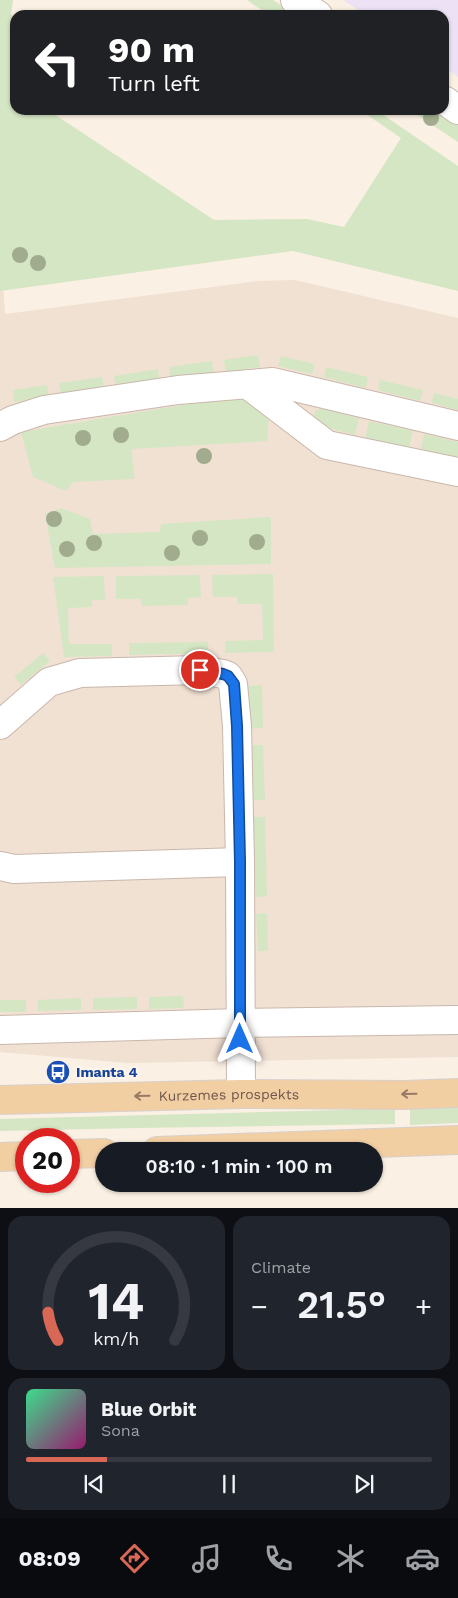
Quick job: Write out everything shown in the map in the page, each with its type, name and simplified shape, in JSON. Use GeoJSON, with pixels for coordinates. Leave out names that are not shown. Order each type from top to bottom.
{"type":"FeatureCollection","features":[{"type":"Feature","properties":{"kind":"main road","name":"Kurzemes prospekts"},"geometry":{"type":"LineString","coordinates":[[0,1100],[241,1094],[458,1093]]}},
{"type":"Feature","properties":{"kind":"main road"},"geometry":{"type":"LineString","coordinates":[[383,1143],[458,1140]]}},
{"type":"Feature","properties":{"kind":"main road"},"geometry":{"type":"LineString","coordinates":[[80,1154],[95,1153]]}},
{"type":"Feature","properties":{"kind":"main road"},"geometry":{"type":"LineString","coordinates":[[0,1157],[15,1156]]}},
{"type":"Feature","properties":{"kind":"street"},"geometry":{"type":"LineString","coordinates":[[296,0],[311,10]]}},
{"type":"Feature","properties":{"kind":"street"},"geometry":{"type":"LineString","coordinates":[[0,427],[13,420],[44,410],[178,390],[273,382],[458,426]]}},
{"type":"Feature","properties":{"kind":"street"},"geometry":{"type":"LineString","coordinates":[[247,384],[327,445],[458,472]]}},
{"type":"Feature","properties":{"kind":"street"},"geometry":{"type":"LineString","coordinates":[[0,725],[49,682],[80,674],[200,670],[228,676],[234,684],[237,726],[240,862],[241,1094]]}},
{"type":"Feature","properties":{"kind":"street"},"geometry":{"type":"LineString","coordinates":[[0,866],[14,869],[240,862]]}},
{"type":"Feature","properties":{"kind":"street"},"geometry":{"type":"LineString","coordinates":[[0,1030],[458,1020]]}},
{"type":"Feature","properties":{"kind":"street"},"geometry":{"type":"LineString","coordinates":[[0,1096],[34,1098]]}},
{"type":"Feature","properties":{"kind":"shaded area"},"geometry":{"type":"Polygon","coordinates":[[[343,0],[458,0],[458,77],[449,71],[449,10],[358,10],[343,0]]]}},
{"type":"Feature","properties":{"kind":"shaded area"},"geometry":{"type":"Polygon","coordinates":[[[0,280],[3,283],[5,314],[258,281],[295,280],[458,318],[458,1057],[127,1063],[0,1052],[0,280]]]}},
{"type":"Feature","properties":{"kind":"green space"},"geometry":{"type":"Polygon","coordinates":[[[0,0],[13,0],[12,10],[10,10],[10,115],[56,115],[214,220],[307,219],[344,227],[401,138],[367,115],[383,115],[458,166],[458,291],[293,251],[0,291],[0,0]]]}},
{"type":"Feature","properties":{"kind":"green space"},"geometry":{"type":"Polygon","coordinates":[[[247,0],[273,0],[288,10],[262,10],[247,0]]]}},
{"type":"Feature","properties":{"kind":"green space"},"geometry":{"type":"Polygon","coordinates":[[[418,115],[443,115],[458,125],[458,142],[418,115]]]}},
{"type":"Feature","properties":{"kind":"green space"},"geometry":{"type":"Polygon","coordinates":[[[258,355],[260,367],[226,372],[224,360],[258,355]]]}},
{"type":"Feature","properties":{"kind":"green space"},"geometry":{"type":"Polygon","coordinates":[[[281,356],[315,364],[312,374],[278,366],[281,356]]]}},
{"type":"Feature","properties":{"kind":"green space"},"geometry":{"type":"Polygon","coordinates":[[[212,361],[214,374],[171,380],[169,367],[212,361]]]}},
{"type":"Feature","properties":{"kind":"green space"},"geometry":{"type":"Polygon","coordinates":[[[326,367],[368,377],[366,388],[324,377],[326,367]]]}},
{"type":"Feature","properties":{"kind":"green space"},"geometry":{"type":"Polygon","coordinates":[[[158,369],[159,381],[116,387],[114,376],[158,369]]]}},
{"type":"Feature","properties":{"kind":"green space"},"geometry":{"type":"Polygon","coordinates":[[[102,377],[104,389],[61,395],[59,383],[102,377]]]}},
{"type":"Feature","properties":{"kind":"green space"},"geometry":{"type":"Polygon","coordinates":[[[380,380],[423,390],[420,401],[378,390],[380,380]]]}},
{"type":"Feature","properties":{"kind":"green space"},"geometry":{"type":"Polygon","coordinates":[[[47,385],[49,397],[14,402],[13,390],[47,385]]]}},
{"type":"Feature","properties":{"kind":"green space"},"geometry":{"type":"Polygon","coordinates":[[[434,393],[458,399],[458,410],[432,403],[434,393]]]}},
{"type":"Feature","properties":{"kind":"green space"},"geometry":{"type":"Polygon","coordinates":[[[244,399],[269,411],[267,441],[132,449],[134,479],[73,482],[66,491],[33,477],[21,432],[213,400],[244,399]]]}},
{"type":"Feature","properties":{"kind":"green space"},"geometry":{"type":"Polygon","coordinates":[[[321,408],[359,418],[355,435],[318,425],[313,421],[315,411],[321,408]]]}},
{"type":"Feature","properties":{"kind":"green space"},"geometry":{"type":"Polygon","coordinates":[[[369,421],[413,431],[408,450],[365,439],[369,421]]]}},
{"type":"Feature","properties":{"kind":"green space"},"geometry":{"type":"Polygon","coordinates":[[[424,434],[458,442],[458,462],[420,453],[424,434]]]}},
{"type":"Feature","properties":{"kind":"green space"},"geometry":{"type":"Polygon","coordinates":[[[61,508],[90,519],[93,534],[160,532],[161,524],[271,517],[271,564],[55,568],[45,514],[61,508]]]}},
{"type":"Feature","properties":{"kind":"green space"},"geometry":{"type":"Polygon","coordinates":[[[273,574],[274,652],[225,653],[225,641],[263,640],[262,604],[238,604],[237,597],[213,597],[212,575],[273,574]]]}},
{"type":"Feature","properties":{"kind":"green space"},"geometry":{"type":"Polygon","coordinates":[[[200,575],[201,597],[188,598],[188,605],[142,606],[141,599],[116,599],[116,576],[200,575]]]}},
{"type":"Feature","properties":{"kind":"green space"},"geometry":{"type":"Polygon","coordinates":[[[104,576],[105,600],[92,600],[92,607],[68,608],[69,644],[112,644],[112,656],[64,657],[53,577],[104,576]]]}},
{"type":"Feature","properties":{"kind":"green space"},"geometry":{"type":"Polygon","coordinates":[[[208,642],[208,653],[129,655],[129,643],[208,642]]]}},
{"type":"Feature","properties":{"kind":"green space"},"geometry":{"type":"Polygon","coordinates":[[[43,653],[50,661],[21,685],[14,677],[43,653]]]}},
{"type":"Feature","properties":{"kind":"green space"},"geometry":{"type":"Polygon","coordinates":[[[262,685],[263,728],[250,729],[248,686],[262,685]]]}},
{"type":"Feature","properties":{"kind":"green space"},"geometry":{"type":"Polygon","coordinates":[[[250,745],[263,745],[265,800],[252,800],[250,745]]]}},
{"type":"Feature","properties":{"kind":"green space"},"geometry":{"type":"Polygon","coordinates":[[[253,817],[265,817],[267,896],[256,897],[253,817]]]}},
{"type":"Feature","properties":{"kind":"green space"},"geometry":{"type":"Polygon","coordinates":[[[267,913],[268,951],[258,951],[256,914],[267,913]]]}},
{"type":"Feature","properties":{"kind":"green space"},"geometry":{"type":"Polygon","coordinates":[[[183,996],[184,1008],[149,1009],[149,997],[183,996]]]}},
{"type":"Feature","properties":{"kind":"green space"},"geometry":{"type":"Polygon","coordinates":[[[137,997],[137,1009],[93,1010],[93,998],[137,997]]]}},
{"type":"Feature","properties":{"kind":"green space"},"geometry":{"type":"Polygon","coordinates":[[[81,998],[81,1010],[38,1011],[38,1000],[81,998]]]}},
{"type":"Feature","properties":{"kind":"green space"},"geometry":{"type":"Polygon","coordinates":[[[0,1000],[26,1000],[26,1012],[0,1012],[0,1000]]]}},
{"type":"Feature","properties":{"kind":"green space"},"geometry":{"type":"Polygon","coordinates":[[[458,1105],[458,1123],[410,1125],[410,1107],[458,1105]]]}},
{"type":"Feature","properties":{"kind":"green space"},"geometry":{"type":"Polygon","coordinates":[[[395,1107],[395,1124],[80,1129],[15,1128],[15,1131],[0,1131],[0,1119],[395,1107]]]}},
{"type":"Feature","properties":{"kind":"place","name":"Imanta 4"},"geometry":{"type":"Point","coordinates":[58,1072]}},
{"type":"Feature","properties":{"kind":"route"},"geometry":{"type":"LineString","coordinates":[[200,670],[228,676],[234,684],[237,726],[240,862],[240,1039]]}}]}
